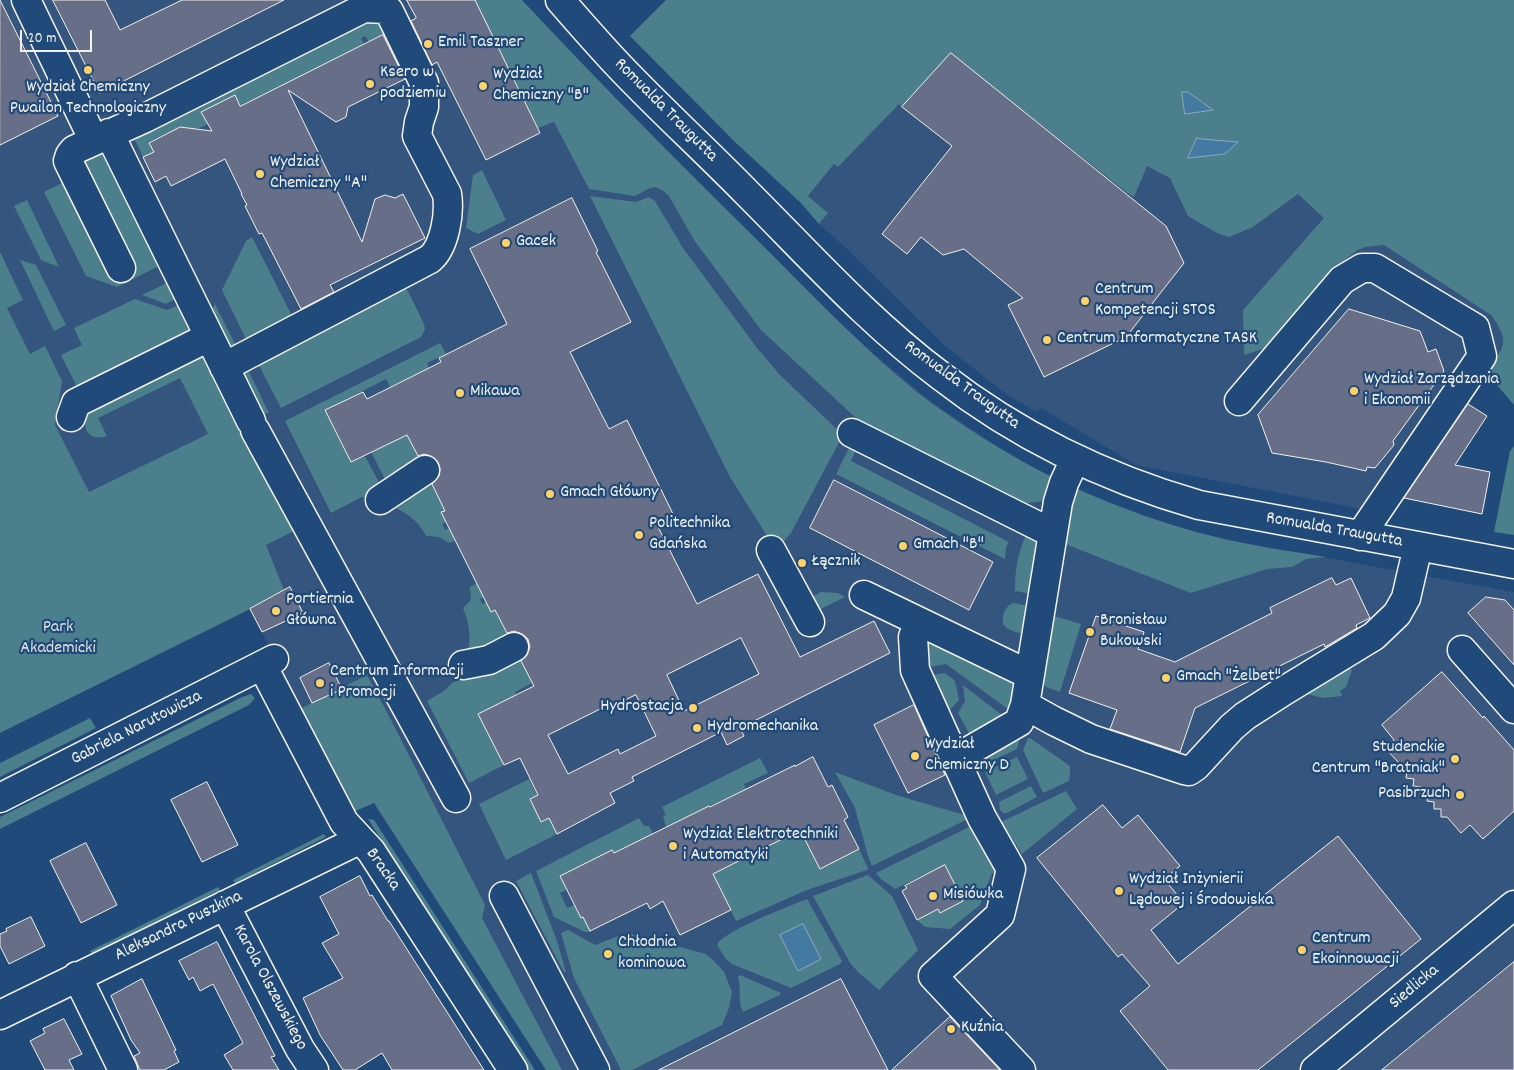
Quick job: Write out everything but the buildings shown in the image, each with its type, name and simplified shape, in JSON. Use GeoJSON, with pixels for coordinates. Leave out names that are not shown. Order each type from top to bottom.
{"type":"FeatureCollection","features":[{"type":"Feature","properties":{"kind":"street"},"geometry":{"type":"LineString","coordinates":[[26,0],[209,337],[253,426],[456,798]]}},
{"type":"Feature","properties":{"kind":"street","name":"Romualda Traugutta"},"geometry":{"type":"LineString","coordinates":[[560,0],[621,68],[858,304],[940,375],[1008,423],[1075,459],[1150,490],[1199,505],[1514,564]]}},
{"type":"Feature","properties":{"kind":"street"},"geometry":{"type":"LineString","coordinates":[[121,268],[68,161],[74,150],[145,118],[362,4],[388,11],[424,83],[424,107],[417,136],[447,194],[448,202],[441,246],[430,259],[224,367]]}},
{"type":"Feature","properties":{"kind":"street"},"geometry":{"type":"LineString","coordinates":[[1239,401],[1342,280],[1362,268],[1375,268],[1474,328],[1482,356],[1360,536]]}},
{"type":"Feature","properties":{"kind":"street"},"geometry":{"type":"LineString","coordinates":[[71,417],[76,403],[209,337]]}},
{"type":"Feature","properties":{"kind":"street"},"geometry":{"type":"LineString","coordinates":[[852,433],[1052,533]]}},
{"type":"Feature","properties":{"kind":"street"},"geometry":{"type":"LineString","coordinates":[[955,759],[1019,722],[1025,705],[1052,533],[1064,483],[1075,459]]}},
{"type":"Feature","properties":{"kind":"street"},"geometry":{"type":"LineString","coordinates":[[380,500],[425,470]]}},
{"type":"Feature","properties":{"kind":"street"},"geometry":{"type":"LineString","coordinates":[[1025,705],[1091,738],[1189,771],[1245,716],[1287,688],[1374,636],[1397,614],[1406,598],[1418,546]]}},
{"type":"Feature","properties":{"kind":"street"},"geometry":{"type":"LineString","coordinates":[[771,550],[810,622]]}},
{"type":"Feature","properties":{"kind":"street"},"geometry":{"type":"LineString","coordinates":[[864,595],[1030,675]]}},
{"type":"Feature","properties":{"kind":"street"},"geometry":{"type":"LineString","coordinates":[[919,622],[913,637],[915,670],[982,818],[1011,869],[1000,915],[933,976],[1021,1070]]}},
{"type":"Feature","properties":{"kind":"street"},"geometry":{"type":"LineString","coordinates":[[463,665],[489,660],[514,647]]}},
{"type":"Feature","properties":{"kind":"street"},"geometry":{"type":"LineString","coordinates":[[1462,650],[1514,709]]}},
{"type":"Feature","properties":{"kind":"street","name":"Gabriela Narutowicza"},"geometry":{"type":"LineString","coordinates":[[0,798],[268,662]]}},
{"type":"Feature","properties":{"kind":"street","name":"Bracka"},"geometry":{"type":"LineString","coordinates":[[268,662],[344,822],[359,840],[371,850],[513,1070]]}},
{"type":"Feature","properties":{"kind":"street","name":"Aleksandra Puszkina"},"geometry":{"type":"LineString","coordinates":[[0,1015],[359,840]]}},
{"type":"Feature","properties":{"kind":"street"},"geometry":{"type":"LineString","coordinates":[[504,896],[595,1070]]}},
{"type":"Feature","properties":{"kind":"street","name":"Karola Olszewskiego"},"geometry":{"type":"LineString","coordinates":[[224,905],[300,1049],[314,1070]]}},
{"type":"Feature","properties":{"kind":"street","name":"Siedlicka"},"geometry":{"type":"LineString","coordinates":[[1315,1070],[1514,905]]}},
{"type":"Feature","properties":{"kind":"street"},"geometry":{"type":"LineString","coordinates":[[77,976],[123,1070]]}},
{"type":"Feature","properties":{"kind":"shaded area","name":"Politechnika Gdańska"},"geometry":{"type":"Polygon","coordinates":[[[0,0],[522,0],[596,79],[833,316],[874,354],[933,403],[1014,458],[1087,494],[1195,532],[1218,538],[1514,592],[1514,1070],[546,1070],[374,803],[353,812],[250,609],[135,665],[0,387],[0,0]]]}},
{"type":"Feature","properties":{"kind":"shaded area"},"geometry":{"type":"Polygon","coordinates":[[[1425,0],[1514,341],[1487,374],[1392,515],[1136,465],[1041,408],[1036,412],[1006,394],[944,345],[847,249],[819,224],[828,213],[808,196],[834,164],[837,167],[959,33],[1425,0]]]}},
{"type":"Feature","properties":{"kind":"shaded area"},"geometry":{"type":"Polygon","coordinates":[[[1182,92],[1188,92],[1213,110],[1185,114],[1182,92]]]}},
{"type":"Feature","properties":{"kind":"shaded area"},"geometry":{"type":"Polygon","coordinates":[[[1197,138],[1238,142],[1225,154],[1188,158],[1197,138]]]}},
{"type":"Feature","properties":{"kind":"shaded area"},"geometry":{"type":"Polygon","coordinates":[[[803,924],[821,959],[798,971],[780,935],[803,924]]]}},
{"type":"Feature","properties":{"kind":"green space"},"geometry":{"type":"Polygon","coordinates":[[[475,0],[522,0],[694,177],[831,314],[892,371],[930,402],[965,426],[1001,449],[1056,479],[1046,501],[1027,503],[857,419],[761,330],[694,240],[669,196],[662,190],[655,187],[650,188],[635,196],[589,189],[554,122],[538,128],[475,0]]]}},
{"type":"Feature","properties":{"kind":"green space"},"geometry":{"type":"Polygon","coordinates":[[[666,0],[1514,0],[1514,405],[1486,372],[1501,351],[1503,345],[1501,332],[1491,315],[1384,245],[1365,247],[1358,250],[1335,267],[1269,347],[1244,355],[1243,310],[1324,218],[1298,194],[1253,227],[1229,237],[1217,233],[1188,216],[1170,178],[1147,166],[1134,197],[951,54],[902,107],[899,104],[838,167],[834,164],[808,196],[828,213],[819,224],[800,202],[735,142],[630,36],[666,0]]]}},
{"type":"Feature","properties":{"kind":"green space"},"geometry":{"type":"Polygon","coordinates":[[[375,15],[390,31],[369,42],[365,36],[361,38],[364,44],[240,106],[235,96],[202,113],[208,124],[197,129],[180,127],[149,142],[154,152],[143,157],[134,138],[375,15]]]}},
{"type":"Feature","properties":{"kind":"green space"},"geometry":{"type":"Polygon","coordinates":[[[99,152],[104,153],[161,265],[117,287],[86,276],[44,192],[69,179],[79,170],[86,158],[99,152]]]}},
{"type":"Feature","properties":{"kind":"green space"},"geometry":{"type":"Polygon","coordinates":[[[482,170],[506,220],[478,234],[466,228],[473,175],[482,170]]]}},
{"type":"Feature","properties":{"kind":"green space"},"geometry":{"type":"Polygon","coordinates":[[[590,196],[636,202],[649,197],[655,201],[683,248],[757,348],[780,375],[843,435],[791,533],[779,547],[774,547],[730,477],[590,196]]]}},
{"type":"Feature","properties":{"kind":"green space"},"geometry":{"type":"Polygon","coordinates":[[[27,200],[59,267],[41,260],[14,206],[27,200]]]}},
{"type":"Feature","properties":{"kind":"green space"},"geometry":{"type":"Polygon","coordinates":[[[252,237],[293,318],[247,341],[222,290],[246,241],[252,237]]]}},
{"type":"Feature","properties":{"kind":"green space","name":"Park Akademicki"},"geometry":{"type":"Polygon","coordinates":[[[0,252],[23,300],[7,308],[30,354],[45,346],[62,381],[55,425],[89,492],[208,434],[180,378],[98,418],[107,436],[95,437],[91,435],[85,423],[86,412],[194,355],[206,359],[296,530],[266,545],[284,590],[250,609],[0,733],[0,252]]]}},
{"type":"Feature","properties":{"kind":"green space"},"geometry":{"type":"Polygon","coordinates":[[[20,260],[36,265],[66,325],[54,331],[20,260]]]}},
{"type":"Feature","properties":{"kind":"green space"},"geometry":{"type":"Polygon","coordinates":[[[169,282],[177,298],[166,304],[142,295],[169,282]]]}},
{"type":"Feature","properties":{"kind":"green space"},"geometry":{"type":"Polygon","coordinates":[[[404,288],[408,291],[424,324],[425,329],[421,337],[281,408],[255,358],[404,288]]]}},
{"type":"Feature","properties":{"kind":"green space"},"geometry":{"type":"Polygon","coordinates":[[[135,299],[167,310],[180,304],[194,335],[79,391],[61,355],[82,345],[74,328],[135,299]]]}},
{"type":"Feature","properties":{"kind":"green space"},"geometry":{"type":"Polygon","coordinates":[[[215,304],[238,350],[231,351],[209,316],[215,304]]]}},
{"type":"Feature","properties":{"kind":"green space"},"geometry":{"type":"Polygon","coordinates":[[[440,343],[446,354],[427,363],[429,368],[390,387],[386,379],[326,410],[351,462],[365,456],[383,490],[373,499],[362,497],[331,513],[285,421],[440,343]]]}},
{"type":"Feature","properties":{"kind":"green space"},"geometry":{"type":"Polygon","coordinates":[[[245,364],[269,413],[255,412],[238,380],[245,364]]]}},
{"type":"Feature","properties":{"kind":"green space"},"geometry":{"type":"Polygon","coordinates":[[[406,432],[422,465],[388,485],[371,452],[389,444],[406,432]]]}},
{"type":"Feature","properties":{"kind":"green space"},"geometry":{"type":"Polygon","coordinates":[[[853,440],[859,443],[851,461],[1009,542],[1006,547],[1005,559],[836,474],[853,440]]]}},
{"type":"Feature","properties":{"kind":"green space"},"geometry":{"type":"Polygon","coordinates":[[[1514,446],[1514,535],[1494,532],[1510,451],[1514,446]]]}},
{"type":"Feature","properties":{"kind":"green space"},"geometry":{"type":"Polygon","coordinates":[[[429,478],[445,511],[442,513],[447,522],[442,524],[445,530],[449,528],[456,540],[449,543],[439,537],[426,536],[419,525],[410,517],[389,505],[429,478]]]}},
{"type":"Feature","properties":{"kind":"green space"},"geometry":{"type":"Polygon","coordinates":[[[1071,486],[1142,515],[1179,527],[1243,543],[1326,557],[1306,559],[1292,567],[1267,569],[1191,593],[1060,542],[1071,486]]]}},
{"type":"Feature","properties":{"kind":"green space"},"geometry":{"type":"Polygon","coordinates":[[[1028,530],[1037,539],[1038,545],[1031,594],[1015,591],[1018,560],[1028,530]]]}},
{"type":"Feature","properties":{"kind":"green space"},"geometry":{"type":"Polygon","coordinates":[[[477,583],[484,597],[480,599],[482,604],[487,602],[495,610],[511,641],[466,657],[469,645],[469,632],[463,608],[471,600],[470,587],[477,583]]]}},
{"type":"Feature","properties":{"kind":"green space"},"geometry":{"type":"Polygon","coordinates":[[[821,592],[838,593],[845,597],[811,614],[804,601],[821,592]]]}},
{"type":"Feature","properties":{"kind":"green space"},"geometry":{"type":"Polygon","coordinates":[[[1013,603],[1029,606],[1024,634],[1010,630],[1003,624],[1004,612],[1013,603]]]}},
{"type":"Feature","properties":{"kind":"green space"},"geometry":{"type":"Polygon","coordinates":[[[1054,616],[1081,624],[1060,692],[1046,687],[1041,680],[1049,617],[1054,616]]]}},
{"type":"Feature","properties":{"kind":"green space"},"geometry":{"type":"Polygon","coordinates":[[[933,640],[1019,682],[1012,712],[946,664],[924,668],[926,641],[933,640]]]}},
{"type":"Feature","properties":{"kind":"green space"},"geometry":{"type":"Polygon","coordinates":[[[518,655],[532,683],[515,692],[516,695],[479,714],[504,765],[469,783],[427,701],[444,691],[459,676],[518,655]]]}},
{"type":"Feature","properties":{"kind":"green space"},"geometry":{"type":"Polygon","coordinates":[[[1347,667],[1352,670],[1346,687],[1340,691],[1342,696],[1323,698],[1295,691],[1347,667]]]}},
{"type":"Feature","properties":{"kind":"green space"},"geometry":{"type":"Polygon","coordinates":[[[945,673],[955,681],[959,700],[949,711],[940,713],[927,676],[945,673]]]}},
{"type":"Feature","properties":{"kind":"green space"},"geometry":{"type":"Polygon","coordinates":[[[367,675],[485,905],[482,918],[562,1070],[546,1070],[374,803],[353,812],[300,709],[367,675]]]}},
{"type":"Feature","properties":{"kind":"green space"},"geometry":{"type":"Polygon","coordinates":[[[963,685],[1007,719],[972,739],[958,713],[965,701],[963,685]]]}},
{"type":"Feature","properties":{"kind":"green space"},"geometry":{"type":"Polygon","coordinates":[[[251,694],[255,698],[249,705],[0,829],[0,817],[251,694]]]}},
{"type":"Feature","properties":{"kind":"green space"},"geometry":{"type":"Polygon","coordinates":[[[90,718],[96,728],[0,777],[0,763],[90,718]]]}},
{"type":"Feature","properties":{"kind":"green space"},"geometry":{"type":"Polygon","coordinates":[[[1022,730],[1017,749],[983,765],[978,753],[1022,730]]]}},
{"type":"Feature","properties":{"kind":"green space"},"geometry":{"type":"Polygon","coordinates":[[[1028,738],[1070,766],[1069,781],[1043,793],[1023,750],[1028,738]]]}},
{"type":"Feature","properties":{"kind":"green space"},"geometry":{"type":"Polygon","coordinates":[[[1017,757],[1028,779],[996,795],[985,772],[1017,757]]]}},
{"type":"Feature","properties":{"kind":"green space"},"geometry":{"type":"Polygon","coordinates":[[[760,758],[768,773],[744,784],[746,789],[666,827],[663,816],[666,815],[662,807],[760,758]]]}},
{"type":"Feature","properties":{"kind":"green space"},"geometry":{"type":"Polygon","coordinates":[[[835,772],[899,796],[970,818],[872,866],[855,808],[835,772]]]}},
{"type":"Feature","properties":{"kind":"green space"},"geometry":{"type":"Polygon","coordinates":[[[529,779],[537,795],[530,799],[541,822],[549,818],[557,834],[506,860],[479,804],[529,779]]]}},
{"type":"Feature","properties":{"kind":"green space"},"geometry":{"type":"Polygon","coordinates":[[[1031,786],[1037,797],[1007,813],[1003,813],[1000,810],[999,802],[1031,786]]]}},
{"type":"Feature","properties":{"kind":"green space"},"geometry":{"type":"Polygon","coordinates":[[[1066,791],[1077,809],[1022,854],[1001,822],[1066,791]]]}},
{"type":"Feature","properties":{"kind":"green space"},"geometry":{"type":"Polygon","coordinates":[[[639,818],[644,826],[649,826],[653,834],[561,876],[567,890],[560,893],[567,908],[574,905],[591,932],[585,932],[554,917],[536,871],[639,818]]]}},
{"type":"Feature","properties":{"kind":"green space"},"geometry":{"type":"Polygon","coordinates":[[[368,819],[374,820],[535,1070],[529,1070],[368,819]]]}},
{"type":"Feature","properties":{"kind":"green space"},"geometry":{"type":"Polygon","coordinates":[[[975,824],[995,860],[997,874],[992,873],[980,905],[950,929],[925,927],[917,920],[938,909],[940,913],[963,901],[945,865],[895,889],[876,873],[975,824]]]}},
{"type":"Feature","properties":{"kind":"green space"},"geometry":{"type":"Polygon","coordinates":[[[800,830],[820,868],[859,849],[868,868],[867,870],[807,890],[736,921],[702,853],[800,830]]]}},
{"type":"Feature","properties":{"kind":"green space"},"geometry":{"type":"Polygon","coordinates":[[[324,834],[326,837],[235,883],[233,880],[324,834]]]}},
{"type":"Feature","properties":{"kind":"green space"},"geometry":{"type":"Polygon","coordinates":[[[531,873],[557,941],[566,972],[564,972],[516,881],[531,873]]]}},
{"type":"Feature","properties":{"kind":"green space"},"geometry":{"type":"Polygon","coordinates":[[[868,875],[892,896],[918,950],[879,990],[850,963],[813,896],[868,875]]]}},
{"type":"Feature","properties":{"kind":"green space"},"geometry":{"type":"Polygon","coordinates":[[[218,887],[220,890],[92,954],[90,951],[218,887]]]}},
{"type":"Feature","properties":{"kind":"green space"},"geometry":{"type":"Polygon","coordinates":[[[807,899],[842,961],[840,964],[791,988],[732,964],[726,959],[717,945],[722,939],[744,926],[807,899]]]}},
{"type":"Feature","properties":{"kind":"green space"},"geometry":{"type":"Polygon","coordinates":[[[568,930],[595,945],[621,935],[631,934],[706,954],[724,972],[732,992],[729,1008],[722,1025],[632,1070],[621,1070],[574,978],[561,933],[568,930]]]}},
{"type":"Feature","properties":{"kind":"green space"},"geometry":{"type":"Polygon","coordinates":[[[740,975],[781,993],[743,1012],[740,1004],[738,977],[740,975]]]}},
{"type":"Feature","properties":{"kind":"place","name":"Emil Taszner"},"geometry":{"type":"Point","coordinates":[428,44]}},
{"type":"Feature","properties":{"kind":"place","name":"Wydział Chemiczny Pwailon Technologiczny"},"geometry":{"type":"Point","coordinates":[88,70]}},
{"type":"Feature","properties":{"kind":"place","name":"Ksero w podziemiu"},"geometry":{"type":"Point","coordinates":[370,84]}},
{"type":"Feature","properties":{"kind":"place","name":"Wydział Chemiczny \"B\""},"geometry":{"type":"Point","coordinates":[483,86]}},
{"type":"Feature","properties":{"kind":"place","name":"Wydział Chemiczny \"A\""},"geometry":{"type":"Point","coordinates":[260,174]}},
{"type":"Feature","properties":{"kind":"place","name":"Gacek"},"geometry":{"type":"Point","coordinates":[506,243]}},
{"type":"Feature","properties":{"kind":"place","name":"Centrum Kompetencji STOS"},"geometry":{"type":"Point","coordinates":[1085,301]}},
{"type":"Feature","properties":{"kind":"place","name":"Centrum Informatyczne TASK"},"geometry":{"type":"Point","coordinates":[1047,340]}},
{"type":"Feature","properties":{"kind":"place","name":"Wydział Zarządzania i Ekonomii"},"geometry":{"type":"Point","coordinates":[1354,391]}},
{"type":"Feature","properties":{"kind":"place","name":"Mikawa"},"geometry":{"type":"Point","coordinates":[460,393]}},
{"type":"Feature","properties":{"kind":"place","name":"Gmach Główny"},"geometry":{"type":"Point","coordinates":[550,494]}},
{"type":"Feature","properties":{"kind":"place","name":"Politechnika Gdańska"},"geometry":{"type":"Point","coordinates":[639,535]}},
{"type":"Feature","properties":{"kind":"place","name":"Gmach \"B\""},"geometry":{"type":"Point","coordinates":[903,546]}},
{"type":"Feature","properties":{"kind":"place","name":"Łącznik"},"geometry":{"type":"Point","coordinates":[802,563]}},
{"type":"Feature","properties":{"kind":"place","name":"Portiernia Główna"},"geometry":{"type":"Point","coordinates":[276,611]}},
{"type":"Feature","properties":{"kind":"place","name":"Bronisław Bukowski"},"geometry":{"type":"Point","coordinates":[1090,632]}},
{"type":"Feature","properties":{"kind":"place","name":"Gmach \"Żelbet\""},"geometry":{"type":"Point","coordinates":[1166,678]}},
{"type":"Feature","properties":{"kind":"place","name":"Centrum Informacji i Promocji"},"geometry":{"type":"Point","coordinates":[320,683]}},
{"type":"Feature","properties":{"kind":"place","name":"Hydrostacja"},"geometry":{"type":"Point","coordinates":[693,708]}},
{"type":"Feature","properties":{"kind":"place","name":"Hydromechanika"},"geometry":{"type":"Point","coordinates":[697,728]}},
{"type":"Feature","properties":{"kind":"place","name":"Wydział Chemiczny D"},"geometry":{"type":"Point","coordinates":[915,756]}},
{"type":"Feature","properties":{"kind":"place","name":"Studenckie Centrum \"Bratniak\""},"geometry":{"type":"Point","coordinates":[1455,759]}},
{"type":"Feature","properties":{"kind":"place","name":"Pasibrzuch"},"geometry":{"type":"Point","coordinates":[1460,795]}},
{"type":"Feature","properties":{"kind":"place","name":"Wydział Elektrotechniki i Automatyki"},"geometry":{"type":"Point","coordinates":[673,846]}},
{"type":"Feature","properties":{"kind":"place","name":"Wydział Inżynierii Lądowej i Środowiska"},"geometry":{"type":"Point","coordinates":[1119,891]}},
{"type":"Feature","properties":{"kind":"place","name":"Misiówka"},"geometry":{"type":"Point","coordinates":[933,896]}},
{"type":"Feature","properties":{"kind":"place","name":"Centrum Ekoinnowacji"},"geometry":{"type":"Point","coordinates":[1302,950]}},
{"type":"Feature","properties":{"kind":"place","name":"Chłodnia kominowa"},"geometry":{"type":"Point","coordinates":[608,954]}},
{"type":"Feature","properties":{"kind":"place","name":"Kuźnia"},"geometry":{"type":"Point","coordinates":[951,1029]}}]}
